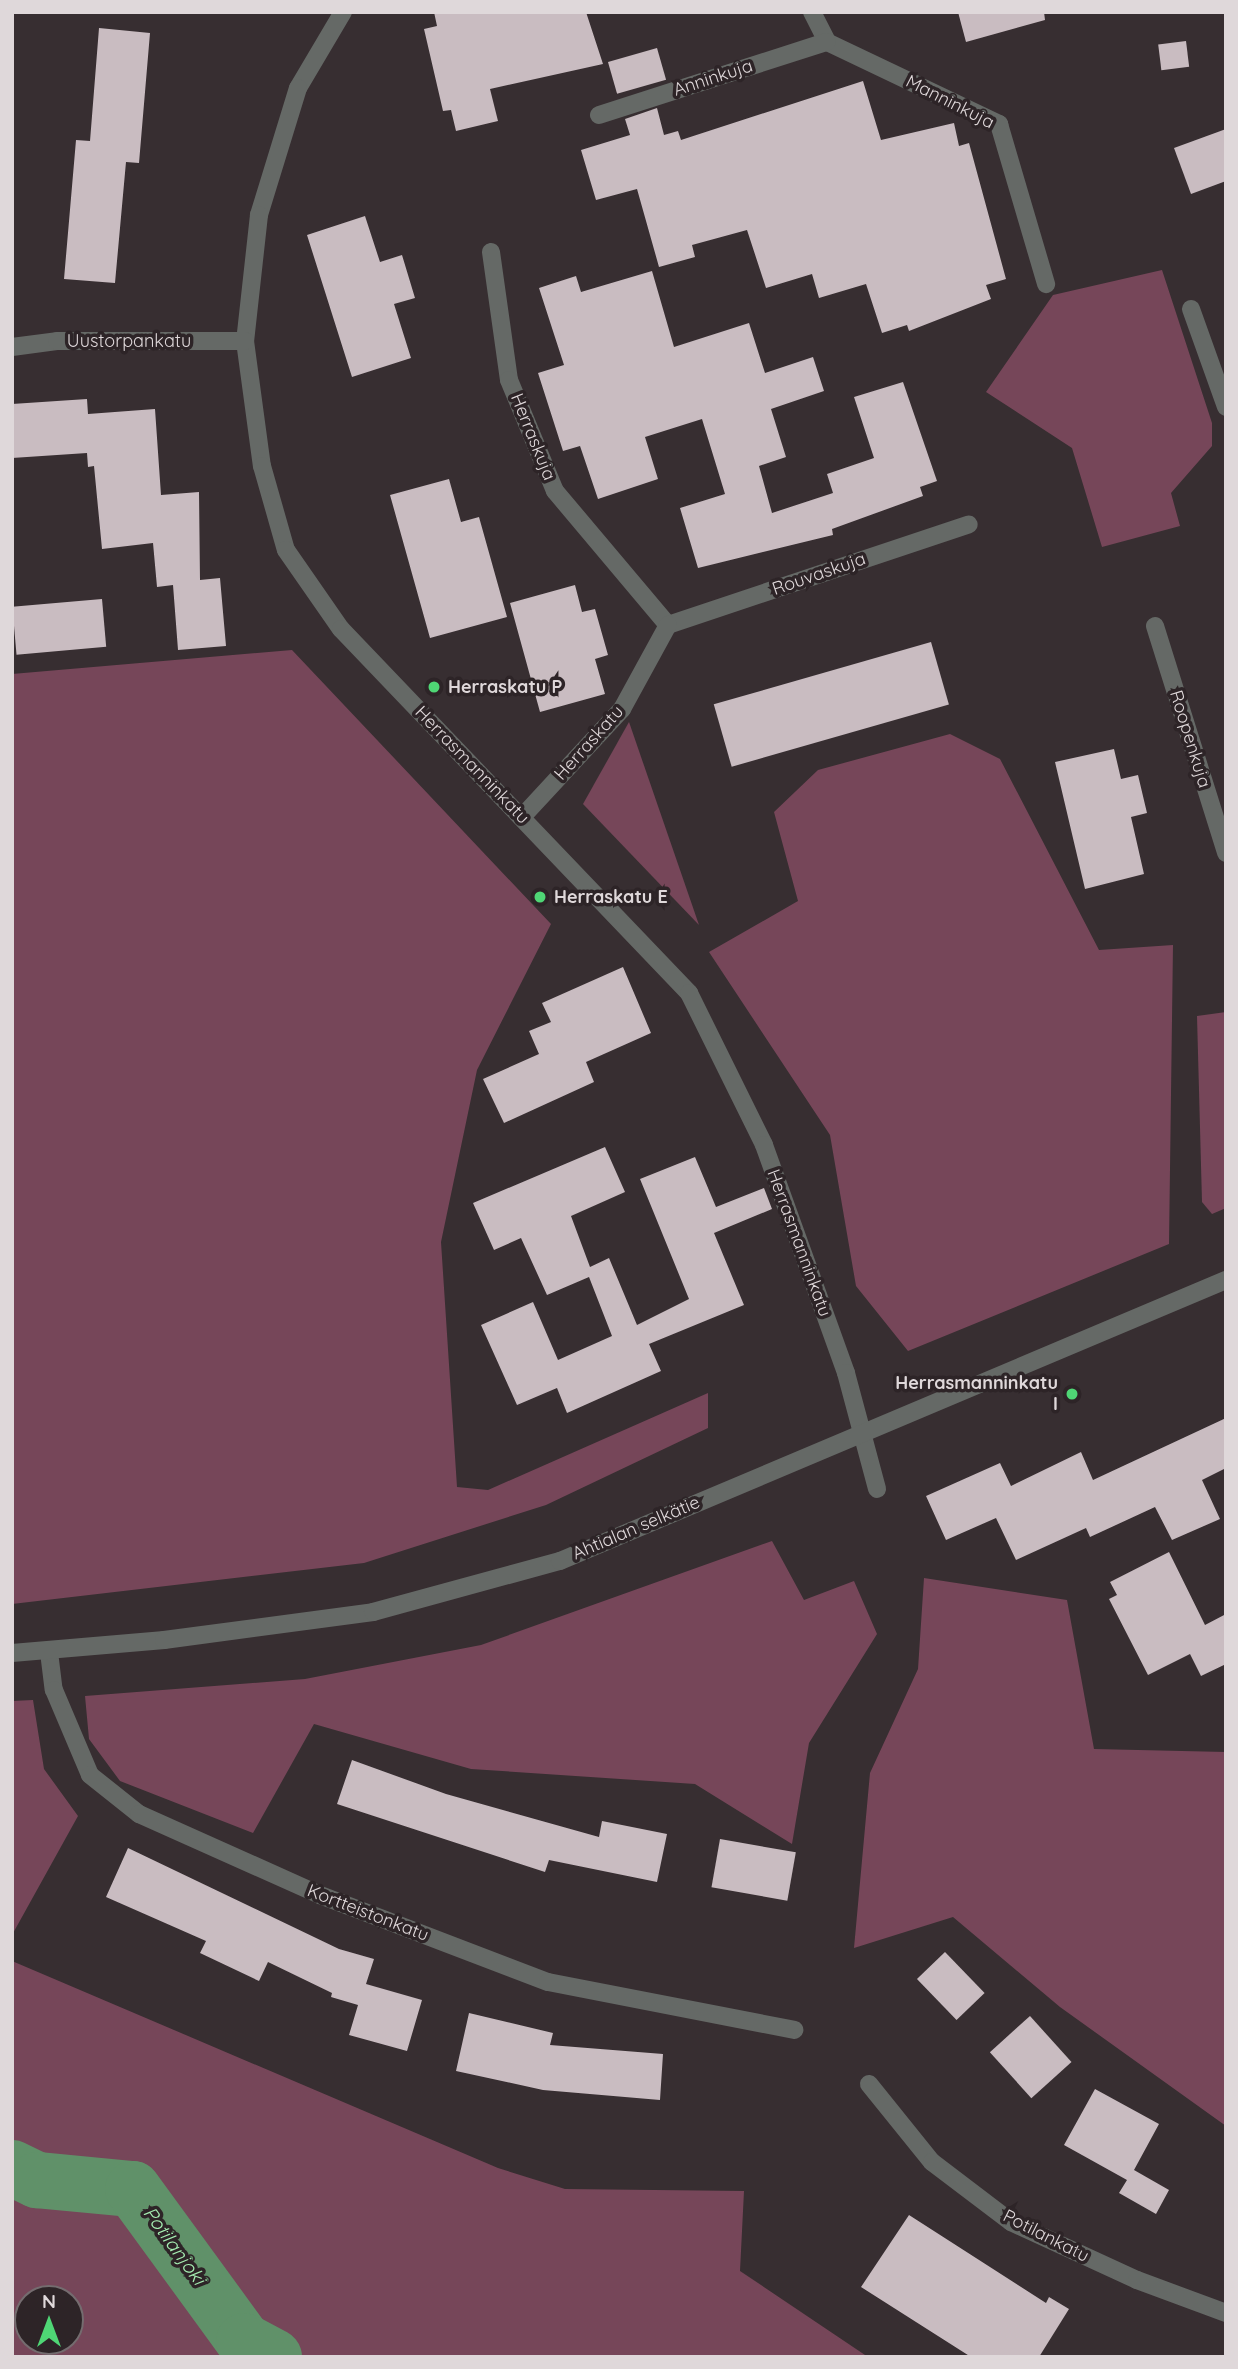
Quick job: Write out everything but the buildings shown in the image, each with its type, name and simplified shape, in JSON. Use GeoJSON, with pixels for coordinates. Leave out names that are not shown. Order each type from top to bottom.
{"type":"FeatureCollection","features":[{"type":"Feature","properties":{"kind":"street","name":"Herrasmanninkatu"},"geometry":{"type":"LineString","coordinates":[[343,12],[298,88],[259,215],[245,341],[262,466],[286,550],[341,629],[689,993],[764,1146],[862,1432],[877,1489]]}},
{"type":"Feature","properties":{"kind":"street"},"geometry":{"type":"LineString","coordinates":[[812,12],[827,42]]}},
{"type":"Feature","properties":{"kind":"street","name":"Anninkuja"},"geometry":{"type":"LineString","coordinates":[[599,115],[827,42]]}},
{"type":"Feature","properties":{"kind":"street","name":"Manninkuja"},"geometry":{"type":"LineString","coordinates":[[827,42],[999,124],[1046,284]]}},
{"type":"Feature","properties":{"kind":"street","name":"Herraskuja"},"geometry":{"type":"LineString","coordinates":[[491,252],[509,380],[555,491],[668,625]]}},
{"type":"Feature","properties":{"kind":"street"},"geometry":{"type":"LineString","coordinates":[[1191,309],[1226,407]]}},
{"type":"Feature","properties":{"kind":"street","name":"Uustorpankatu"},"geometry":{"type":"LineString","coordinates":[[12,347],[57,341],[245,341]]}},
{"type":"Feature","properties":{"kind":"street","name":"Rouvaskuja"},"geometry":{"type":"LineString","coordinates":[[668,625],[970,524]]}},
{"type":"Feature","properties":{"kind":"street","name":"Herraskatu"},"geometry":{"type":"LineString","coordinates":[[522,817],[622,709],[668,625]]}},
{"type":"Feature","properties":{"kind":"street","name":"Roopenkuja"},"geometry":{"type":"LineString","coordinates":[[1155,626],[1226,853]]}},
{"type":"Feature","properties":{"kind":"street","name":"Ahtialan selkätie"},"geometry":{"type":"LineString","coordinates":[[12,1653],[49,1652],[399,1605],[560,1561],[1226,1280]]}},
{"type":"Feature","properties":{"kind":"street","name":"Kortteistonkatu"},"geometry":{"type":"LineString","coordinates":[[49,1652],[54,1690],[90,1775],[139,1814],[320,1895],[548,1982],[793,2030]]}},
{"type":"Feature","properties":{"kind":"street","name":"Potilankatu"},"geometry":{"type":"LineString","coordinates":[[869,2084],[933,2162],[1011,2222],[1137,2280],[1226,2313]]}},
{"type":"Feature","properties":{"kind":"shaded area"},"geometry":{"type":"Polygon","coordinates":[[[1162,270],[1212,423],[1212,446],[1171,493],[1180,526],[1102,547],[1072,448],[986,392],[1053,295],[1162,270]]]}},
{"type":"Feature","properties":{"kind":"shaded area"},"geometry":{"type":"Polygon","coordinates":[[[292,650],[551,924],[477,1070],[441,1242],[457,1487],[488,1490],[708,1393],[708,1428],[546,1505],[364,1563],[12,1604],[12,674],[292,650]]]}},
{"type":"Feature","properties":{"kind":"shaded area"},"geometry":{"type":"Polygon","coordinates":[[[629,722],[699,925],[583,804],[629,722]]]}},
{"type":"Feature","properties":{"kind":"shaded area"},"geometry":{"type":"Polygon","coordinates":[[[950,734],[1000,759],[1099,950],[1173,945],[1169,1244],[908,1351],[856,1286],[830,1135],[709,952],[798,901],[774,812],[818,770],[950,734]]]}},
{"type":"Feature","properties":{"kind":"shaded area"},"geometry":{"type":"Polygon","coordinates":[[[1226,1012],[1226,1208],[1212,1214],[1202,1202],[1197,1016],[1226,1012]]]}},
{"type":"Feature","properties":{"kind":"shaded area"},"geometry":{"type":"Polygon","coordinates":[[[772,1541],[804,1600],[854,1581],[877,1634],[809,1743],[792,1844],[695,1784],[471,1769],[314,1724],[253,1833],[120,1781],[89,1739],[85,1696],[305,1679],[481,1645],[772,1541]]]}},
{"type":"Feature","properties":{"kind":"shaded area"},"geometry":{"type":"Polygon","coordinates":[[[924,1578],[1067,1600],[1094,1749],[1226,1752],[1226,2126],[1060,2007],[953,1917],[854,1948],[870,1773],[918,1669],[924,1578]]]}},
{"type":"Feature","properties":{"kind":"shaded area"},"geometry":{"type":"Polygon","coordinates":[[[33,1700],[44,1769],[78,1816],[12,1935],[12,1701],[33,1700]]]}},
{"type":"Feature","properties":{"kind":"shaded area"},"geometry":{"type":"Polygon","coordinates":[[[12,1961],[498,2168],[565,2189],[744,2191],[740,2271],[868,2357],[12,2357],[12,1961]]]}},
{"type":"Feature","properties":{"kind":"waterway","name":"Potilanjoki"},"geometry":{"type":"LineString","coordinates":[[12,2168],[37,2180],[133,2189],[244,2341],[274,2357]]}},
{"type":"Feature","properties":{"kind":"place","name":"Herraskatu P"},"geometry":{"type":"Point","coordinates":[434,687]}},
{"type":"Feature","properties":{"kind":"place","name":"Herraskatu E"},"geometry":{"type":"Point","coordinates":[540,897]}},
{"type":"Feature","properties":{"kind":"place","name":"Herrasmanninkatu I"},"geometry":{"type":"Point","coordinates":[1072,1394]}}]}
